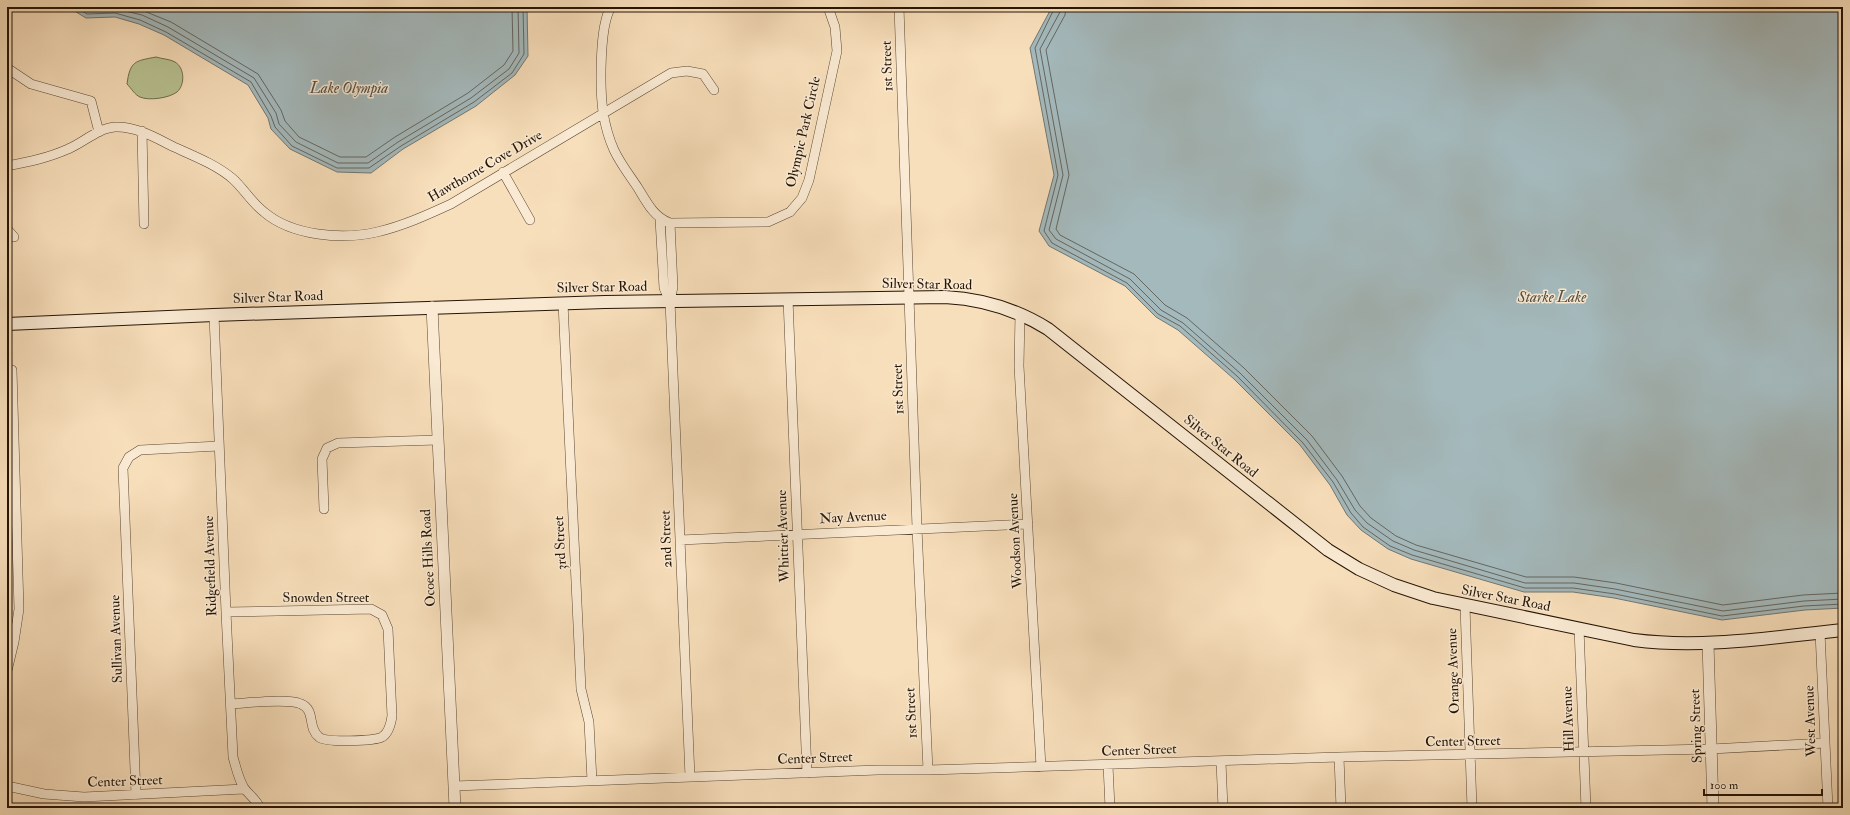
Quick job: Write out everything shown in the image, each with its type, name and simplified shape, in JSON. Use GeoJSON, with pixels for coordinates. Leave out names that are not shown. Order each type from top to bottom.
{"type":"FeatureCollection","features":[{"type":"Feature","properties":{"kind":"main road","name":"Silver Star Road"},"geometry":{"type":"LineString","coordinates":[[7,324],[214,314],[563,303],[909,297],[967,298],[1002,306],[1036,322],[1065,341],[1328,550],[1359,568],[1394,585],[1433,598],[1465,606],[1634,640],[1662,644],[1708,643],[1843,630]]}},
{"type":"Feature","properties":{"kind":"street","name":"Olympic Park Circle"},"geometry":{"type":"LineString","coordinates":[[611,7],[607,13],[602,40],[603,112],[614,150],[651,209],[660,219],[670,223],[768,222],[790,212],[802,198],[809,180],[837,51],[835,27],[828,7]]}},
{"type":"Feature","properties":{"kind":"street","name":"1st Street"},"geometry":{"type":"LineString","coordinates":[[899,7],[917,528],[928,770]]}},
{"type":"Feature","properties":{"kind":"street"},"geometry":{"type":"LineString","coordinates":[[7,68],[31,84],[91,101],[99,132]]}},
{"type":"Feature","properties":{"kind":"street","name":"Hawthorne Cove Drive"},"geometry":{"type":"LineString","coordinates":[[7,166],[49,157],[70,148],[99,132],[114,127],[142,131],[203,160],[232,178],[264,212],[284,225],[311,234],[340,236],[376,232],[418,219],[451,204],[603,112],[671,73],[687,71],[703,74],[714,90]]}},
{"type":"Feature","properties":{"kind":"street"},"geometry":{"type":"LineString","coordinates":[[142,131],[144,224]]}},
{"type":"Feature","properties":{"kind":"street"},"geometry":{"type":"LineString","coordinates":[[503,172],[530,220]]}},
{"type":"Feature","properties":{"kind":"street"},"geometry":{"type":"LineString","coordinates":[[660,219],[664,288],[670,301]]}},
{"type":"Feature","properties":{"kind":"street"},"geometry":{"type":"LineString","coordinates":[[670,223],[673,287],[670,301]]}},
{"type":"Feature","properties":{"kind":"street"},"geometry":{"type":"LineString","coordinates":[[7,229],[14,238]]}},
{"type":"Feature","properties":{"kind":"street","name":"Whittier Avenue"},"geometry":{"type":"LineString","coordinates":[[788,299],[807,773]]}},
{"type":"Feature","properties":{"kind":"street","name":"2nd Street"},"geometry":{"type":"LineString","coordinates":[[670,301],[690,777]]}},
{"type":"Feature","properties":{"kind":"street","name":"3rd Street"},"geometry":{"type":"LineString","coordinates":[[563,303],[581,689],[589,722],[592,781]]}},
{"type":"Feature","properties":{"kind":"street","name":"Ocoee Hills Road"},"geometry":{"type":"LineString","coordinates":[[432,307],[454,808]]}},
{"type":"Feature","properties":{"kind":"street","name":"Ridgefield Avenue"},"geometry":{"type":"LineString","coordinates":[[214,314],[233,757],[238,776],[244,789],[255,798],[260,808]]}},
{"type":"Feature","properties":{"kind":"street","name":"Woodson Avenue"},"geometry":{"type":"LineString","coordinates":[[1020,314],[1019,366],[1041,767]]}},
{"type":"Feature","properties":{"kind":"street"},"geometry":{"type":"LineString","coordinates":[[7,670],[14,642],[19,610],[11,519],[12,370]]}},
{"type":"Feature","properties":{"kind":"street"},"geometry":{"type":"LineString","coordinates":[[324,509],[322,459],[327,448],[338,443],[438,440]]}},
{"type":"Feature","properties":{"kind":"street","name":"Sullivan Avenue"},"geometry":{"type":"LineString","coordinates":[[136,795],[123,468],[129,457],[140,450],[219,446]]}},
{"type":"Feature","properties":{"kind":"street","name":"Nay Avenue"},"geometry":{"type":"LineString","coordinates":[[680,540],[1028,524]]}},
{"type":"Feature","properties":{"kind":"street","name":"Orange Avenue"},"geometry":{"type":"LineString","coordinates":[[1465,606],[1472,808]]}},
{"type":"Feature","properties":{"kind":"street","name":"Snowden Street"},"geometry":{"type":"LineString","coordinates":[[226,612],[371,609],[382,615],[388,629],[392,716],[391,727],[382,737],[369,739],[329,740],[319,737],[312,727],[311,714],[302,704],[291,701],[231,704]]}},
{"type":"Feature","properties":{"kind":"street","name":"Hill Avenue"},"geometry":{"type":"LineString","coordinates":[[1579,628],[1586,808]]}},
{"type":"Feature","properties":{"kind":"street","name":"West Avenue"},"geometry":{"type":"LineString","coordinates":[[1820,632],[1828,808]]}},
{"type":"Feature","properties":{"kind":"street","name":"Spring Street"},"geometry":{"type":"LineString","coordinates":[[1708,643],[1713,808]]}},
{"type":"Feature","properties":{"kind":"street","name":"Center Street"},"geometry":{"type":"LineString","coordinates":[[454,786],[807,773],[1221,762],[1339,757],[1470,756],[1824,744]]}},
{"type":"Feature","properties":{"kind":"street"},"geometry":{"type":"LineString","coordinates":[[1339,757],[1341,808]]}},
{"type":"Feature","properties":{"kind":"street"},"geometry":{"type":"LineString","coordinates":[[1221,762],[1223,808]]}},
{"type":"Feature","properties":{"kind":"street"},"geometry":{"type":"LineString","coordinates":[[1108,765],[1110,808]]}},
{"type":"Feature","properties":{"kind":"street","name":"Center Street"},"geometry":{"type":"LineString","coordinates":[[7,786],[44,794],[84,797],[244,789]]}},
{"type":"Feature","properties":{"kind":"green space"},"geometry":{"type":"Polygon","coordinates":[[[156,57],[173,61],[181,68],[183,81],[180,89],[169,96],[154,99],[140,97],[127,84],[132,66],[138,61],[156,57]]]}},
{"type":"Feature","properties":{"kind":"water","name":"Lake Olympia"},"geometry":{"type":"Polygon","coordinates":[[[68,7],[527,7],[528,56],[515,75],[476,106],[403,149],[371,173],[337,172],[290,149],[271,129],[268,118],[248,85],[164,35],[139,24],[115,17],[86,18],[68,7]]]}},
{"type":"Feature","properties":{"kind":"water","name":"Starke Lake"},"geometry":{"type":"Polygon","coordinates":[[[1052,7],[1843,7],[1843,608],[1805,610],[1722,620],[1614,598],[1573,592],[1524,592],[1411,559],[1388,549],[1361,530],[1347,515],[1330,485],[1300,445],[1234,379],[1178,330],[1156,317],[1125,286],[1049,246],[1039,231],[1054,175],[1030,48],[1052,7]]]}}]}
